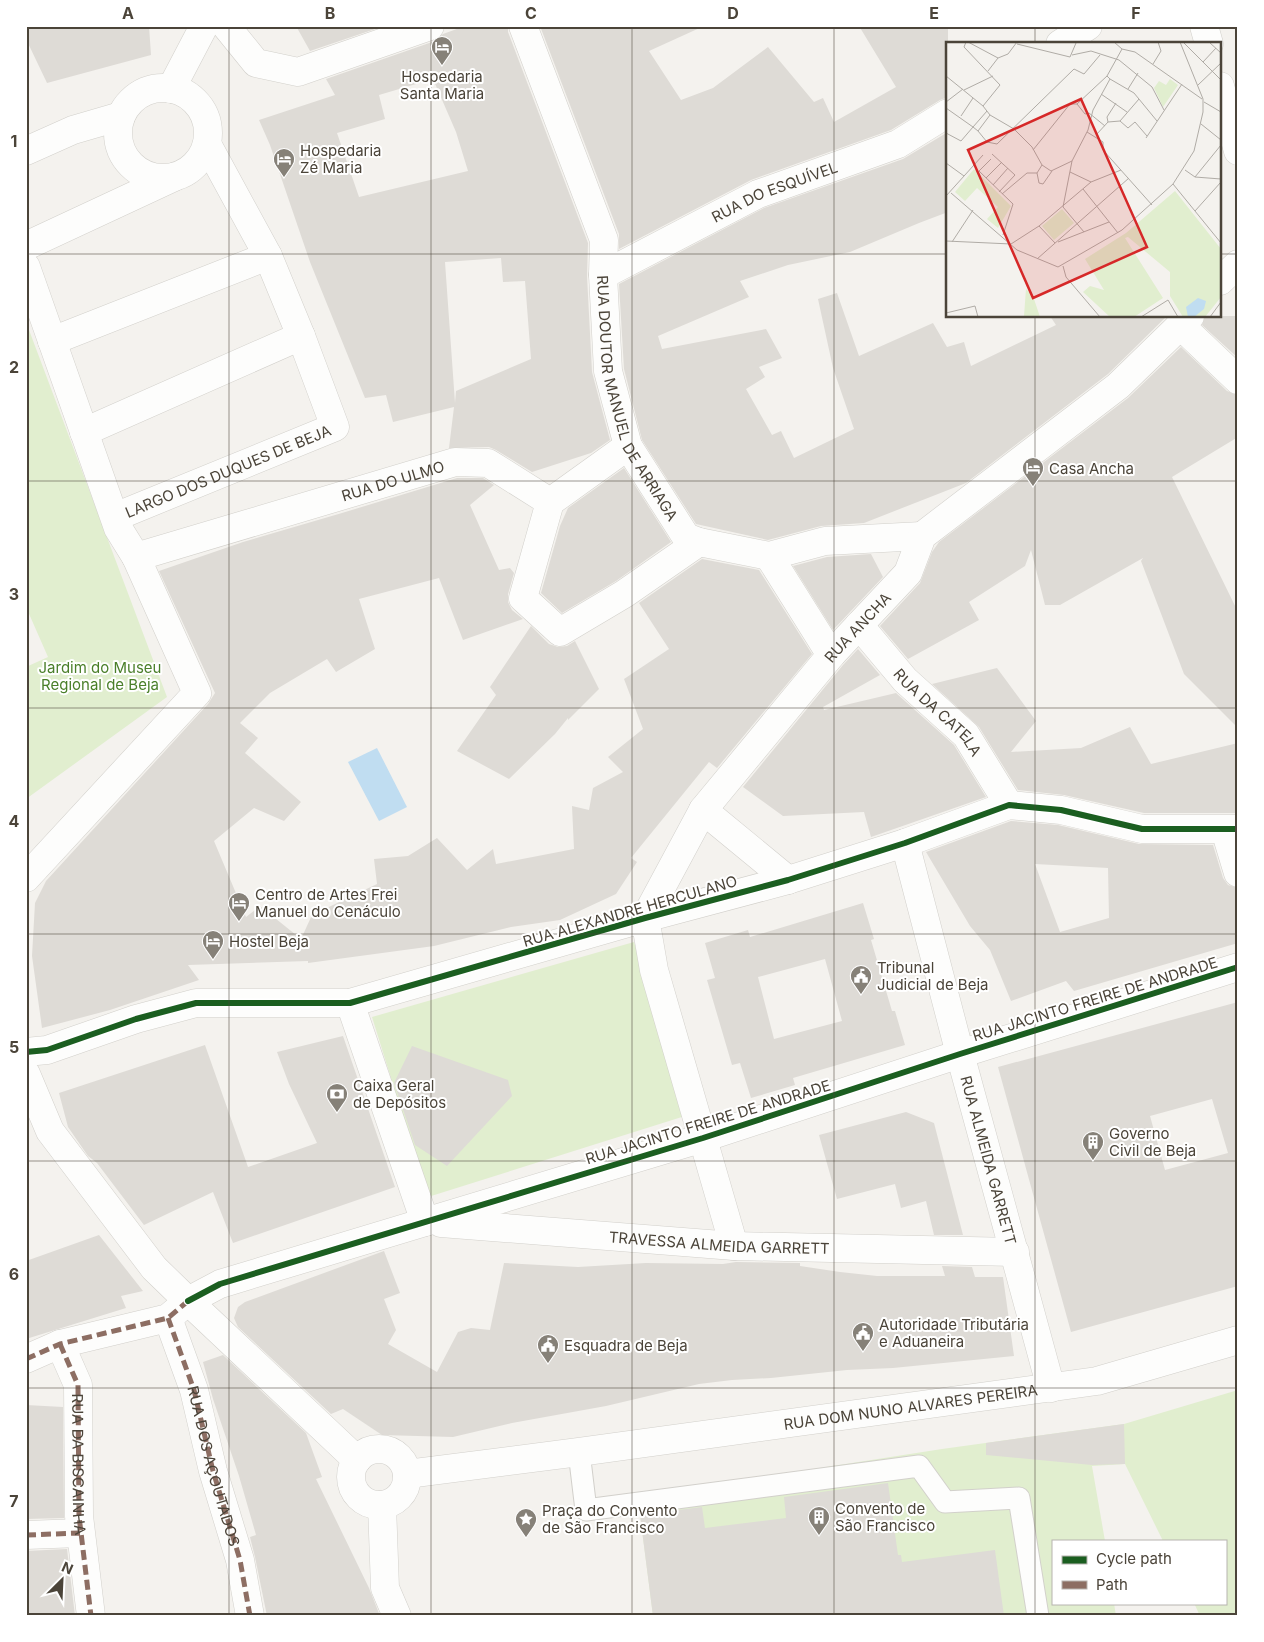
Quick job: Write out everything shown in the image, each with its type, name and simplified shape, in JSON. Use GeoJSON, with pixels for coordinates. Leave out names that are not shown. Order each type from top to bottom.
{"type":"FeatureCollection","features":[{"type":"Feature","properties":{"kind":"street"},"geometry":{"type":"LineString","coordinates":[[176,176],[162,178],[148,175],[135,168],[126,157],[120,144],[118,130],[121,116],[130,103],[141,94],[156,88],[171,89],[204,26]]}},
{"type":"Feature","properties":{"kind":"street"},"geometry":{"type":"LineString","coordinates":[[226,26],[256,63],[298,72],[430,26]]}},
{"type":"Feature","properties":{"kind":"street","name":"RUA DOUTOR MANUEL DE ARRIAGA"},"geometry":{"type":"LineString","coordinates":[[523,26],[604,240],[603,275],[608,371],[628,446],[686,537],[699,542],[769,556],[825,541],[922,536]]}},
{"type":"Feature","properties":{"kind":"street"},"geometry":{"type":"LineString","coordinates":[[1063,42],[1088,26]]}},
{"type":"Feature","properties":{"kind":"street"},"geometry":{"type":"LineString","coordinates":[[1204,26],[1208,42]]}},
{"type":"Feature","properties":{"kind":"street","name":"LARGO DOS DUQUES DE BEJA"},"geometry":{"type":"LineString","coordinates":[[26,267],[115,517],[335,427],[301,336],[268,256],[207,144],[208,130],[204,115],[197,103],[185,94],[171,89]]}},
{"type":"Feature","properties":{"kind":"street"},"geometry":{"type":"LineString","coordinates":[[1222,93],[1238,152]]}},
{"type":"Feature","properties":{"kind":"street","name":"RUA DO ESQUÍVEL"},"geometry":{"type":"LineString","coordinates":[[603,275],[758,194],[898,144],[946,114]]}},
{"type":"Feature","properties":{"kind":"street"},"geometry":{"type":"LineString","coordinates":[[26,151],[73,130],[121,116]]}},
{"type":"Feature","properties":{"kind":"street"},"geometry":{"type":"LineString","coordinates":[[26,246],[190,169],[200,158],[207,144]]}},
{"type":"Feature","properties":{"kind":"street"},"geometry":{"type":"LineString","coordinates":[[52,341],[268,256]]}},
{"type":"Feature","properties":{"kind":"street"},"geometry":{"type":"LineString","coordinates":[[1222,278],[1238,264]]}},
{"type":"Feature","properties":{"kind":"street"},"geometry":{"type":"LineString","coordinates":[[922,536],[1118,386],[1185,320],[1238,380]]}},
{"type":"Feature","properties":{"kind":"street"},"geometry":{"type":"LineString","coordinates":[[84,432],[301,336]]}},
{"type":"Feature","properties":{"kind":"street"},"geometry":{"type":"LineString","coordinates":[[628,446],[550,502],[523,598],[560,632],[624,594],[699,542]]}},
{"type":"Feature","properties":{"kind":"street","name":"RUA DO ULMO"},"geometry":{"type":"LineString","coordinates":[[136,557],[455,462],[488,463],[550,502]]}},
{"type":"Feature","properties":{"kind":"street"},"geometry":{"type":"LineString","coordinates":[[26,878],[197,693],[136,557],[118,528],[115,517]]}},
{"type":"Feature","properties":{"kind":"street","name":"RUA ANCHA"},"geometry":{"type":"LineString","coordinates":[[703,810],[831,655],[908,573],[922,536]]}},
{"type":"Feature","properties":{"kind":"street"},"geometry":{"type":"LineString","coordinates":[[769,556],[831,655]]}},
{"type":"Feature","properties":{"kind":"street","name":"RUA DA CATELA"},"geometry":{"type":"LineString","coordinates":[[859,625],[905,680],[966,735],[1009,805]]}},
{"type":"Feature","properties":{"kind":"street","name":"RUA ALEXANDRE HERCULANO"},"geometry":{"type":"LineString","coordinates":[[26,1052],[47,1050],[136,1019],[196,1003],[350,1003],[645,918],[788,880],[905,843],[1009,805],[1061,810],[1142,829],[1232,829]]}},
{"type":"Feature","properties":{"kind":"street"},"geometry":{"type":"LineString","coordinates":[[703,810],[788,880]]}},
{"type":"Feature","properties":{"kind":"street","name":"RUA ALEXANDRE HERCULANO"},"geometry":{"type":"LineString","coordinates":[[645,918],[703,810]]}},
{"type":"Feature","properties":{"kind":"street"},"geometry":{"type":"LineString","coordinates":[[1232,829],[1238,873]]}},
{"type":"Feature","properties":{"kind":"street","name":"RUA ALMEIDA GARRETT"},"geometry":{"type":"LineString","coordinates":[[905,843],[1051,1388]]}},
{"type":"Feature","properties":{"kind":"street"},"geometry":{"type":"LineString","coordinates":[[645,918],[654,970],[734,1246]]}},
{"type":"Feature","properties":{"kind":"street","name":"RUA JACINTO FREIRE DE ANDRADE"},"geometry":{"type":"LineString","coordinates":[[26,1359],[60,1344],[178,1309],[220,1284],[703,1138],[960,1054],[1238,967]]}},
{"type":"Feature","properties":{"kind":"street"},"geometry":{"type":"LineString","coordinates":[[350,1003],[424,1222]]}},
{"type":"Feature","properties":{"kind":"street"},"geometry":{"type":"LineString","coordinates":[[26,1074],[50,1131],[154,1268],[178,1309],[357,1460]]}},
{"type":"Feature","properties":{"kind":"street","name":"TRAVESSA ALMEIDA GARRETT"},"geometry":{"type":"LineString","coordinates":[[424,1222],[734,1246],[1015,1252]]}},
{"type":"Feature","properties":{"kind":"street","name":"RUA DOS AÇOUTADOS"},"geometry":{"type":"LineString","coordinates":[[178,1309],[213,1471],[240,1560],[250,1616]]}},
{"type":"Feature","properties":{"kind":"street","name":"RUA DOM NUNO ALVARES PEREIRA"},"geometry":{"type":"LineString","coordinates":[[406,1474],[1097,1381],[1238,1340]]}},
{"type":"Feature","properties":{"kind":"street","name":"RUA DA BISCAINHA"},"geometry":{"type":"LineString","coordinates":[[60,1344],[78,1385],[80,1533],[91,1616]]}},
{"type":"Feature","properties":{"kind":"street"},"geometry":{"type":"LineString","coordinates":[[373,1450],[391,1452],[399,1458],[406,1474],[403,1492],[390,1503],[382,1505],[372,1504],[364,1500],[352,1486],[352,1468],[364,1454],[373,1450]]}},
{"type":"Feature","properties":{"kind":"street"},"geometry":{"type":"LineString","coordinates":[[382,1505],[385,1588],[397,1616]]}},
{"type":"Feature","properties":{"kind":"street"},"geometry":{"type":"LineString","coordinates":[[26,1535],[80,1533]]}},
{"type":"Feature","properties":{"kind":"lane"},"geometry":{"type":"LineString","coordinates":[[579,1452],[586,1510],[919,1466],[945,1502],[1019,1498],[1038,1616]]}},
{"type":"Feature","properties":{"kind":"green space","name":"Jardim do Museu Regional de Beja"},"geometry":{"type":"Polygon","coordinates":[[[26,322],[167,697],[26,799],[26,667],[48,657],[26,607],[26,322]]]}},
{"type":"Feature","properties":{"kind":"green space"},"geometry":{"type":"Polygon","coordinates":[[[634,942],[685,1116],[428,1197],[372,1017],[634,942]]]}},
{"type":"Feature","properties":{"kind":"green space"},"geometry":{"type":"Polygon","coordinates":[[[1238,1390],[1238,1616],[1200,1616],[1194,1604],[1226,1604],[1226,1540],[1163,1540],[1125,1464],[1092,1466],[1105,1540],[1052,1540],[1052,1604],[1114,1604],[1116,1616],[653,1616],[639,1496],[942,1449],[1124,1424],[1238,1390]]]}},
{"type":"Feature","properties":{"kind":"water"},"geometry":{"type":"Polygon","coordinates":[[[377,748],[407,807],[379,821],[348,762],[377,748]]]}},
{"type":"Feature","properties":{"kind":"building"},"geometry":{"type":"Polygon","coordinates":[[[26,26],[149,26],[151,55],[47,83],[26,39],[26,26]]]}},
{"type":"Feature","properties":{"kind":"building"},"geometry":{"type":"Polygon","coordinates":[[[296,26],[380,26],[381,27],[310,51],[296,26]]]}},
{"type":"Feature","properties":{"kind":"building"},"geometry":{"type":"Polygon","coordinates":[[[465,26],[508,26],[508,32],[588,243],[587,276],[592,372],[610,440],[591,453],[532,472],[489,447],[449,448],[454,407],[393,422],[386,395],[365,398],[310,262],[270,145],[259,120],[335,95],[326,79],[435,41],[443,34],[465,26]],[[433,79],[379,95],[385,119],[337,133],[359,197],[468,171],[456,132],[433,79]],[[501,258],[445,262],[455,403],[456,391],[531,359],[525,281],[503,282],[501,258]]]}},
{"type":"Feature","properties":{"kind":"building"},"geometry":{"type":"Polygon","coordinates":[[[540,26],[704,26],[649,51],[681,100],[713,88],[768,47],[814,102],[823,98],[834,122],[896,87],[859,26],[948,26],[948,42],[946,42],[946,98],[891,130],[751,180],[619,249],[619,234],[540,26]]]}},
{"type":"Feature","properties":{"kind":"building"},"geometry":{"type":"Polygon","coordinates":[[[946,133],[946,213],[850,252],[788,265],[740,281],[749,297],[658,336],[662,349],[766,329],[782,358],[759,367],[765,377],[746,389],[772,435],[781,431],[794,458],[854,429],[833,368],[818,299],[837,293],[859,356],[933,323],[947,347],[964,342],[971,366],[1056,325],[1051,318],[1165,318],[1108,374],[966,483],[864,523],[821,526],[768,540],[696,524],[642,440],[624,369],[619,284],[764,208],[903,159],[946,133]]]}},
{"type":"Feature","properties":{"kind":"building"},"geometry":{"type":"Polygon","coordinates":[[[1238,316],[1238,358],[1202,325],[1204,318],[1238,316]]]}},
{"type":"Feature","properties":{"kind":"building"},"geometry":{"type":"Polygon","coordinates":[[[1181,347],[1227,391],[1238,395],[1238,437],[1172,477],[1238,612],[1238,728],[1184,674],[1141,561],[1143,558],[1060,605],[1045,605],[1031,550],[1025,566],[969,602],[979,620],[908,659],[880,626],[920,583],[932,552],[939,542],[1128,398],[1181,347]]]}},
{"type":"Feature","properties":{"kind":"building"},"geometry":{"type":"Polygon","coordinates":[[[624,468],[671,542],[616,581],[562,613],[541,593],[560,526],[568,508],[624,468]]]}},
{"type":"Feature","properties":{"kind":"building"},"geometry":{"type":"Polygon","coordinates":[[[457,478],[483,478],[494,485],[470,505],[499,570],[510,568],[514,573],[508,594],[508,602],[512,610],[523,619],[463,640],[439,578],[359,599],[375,649],[336,672],[327,659],[270,693],[240,723],[258,738],[245,753],[301,802],[284,821],[254,808],[214,841],[246,917],[260,906],[301,939],[312,915],[377,884],[374,859],[408,856],[437,838],[467,870],[493,849],[496,864],[574,849],[572,806],[589,810],[593,788],[623,772],[608,757],[643,729],[624,679],[669,649],[639,603],[702,559],[759,570],[812,654],[717,768],[709,762],[631,858],[637,862],[616,894],[560,920],[511,927],[434,946],[308,963],[308,961],[188,965],[199,980],[110,1010],[42,1028],[32,956],[35,903],[46,881],[208,704],[215,693],[159,571],[243,542],[457,478]]]}},
{"type":"Feature","properties":{"kind":"building"},"geometry":{"type":"Polygon","coordinates":[[[871,554],[883,577],[833,630],[793,566],[827,557],[871,554]]]}},
{"type":"Feature","properties":{"kind":"building"},"geometry":{"type":"Polygon","coordinates":[[[531,626],[549,644],[558,647],[567,646],[575,641],[599,689],[509,779],[457,751],[496,695],[490,687],[531,626]]]}},
{"type":"Feature","properties":{"kind":"building"},"geometry":{"type":"Polygon","coordinates":[[[858,649],[880,675],[823,707],[824,710],[896,693],[954,745],[986,797],[871,837],[864,812],[783,816],[743,787],[858,649]]]}},
{"type":"Feature","properties":{"kind":"building"},"geometry":{"type":"Polygon","coordinates":[[[997,668],[1036,721],[1011,752],[1081,748],[1130,727],[1151,764],[1238,743],[1238,813],[1144,813],[1064,795],[1018,790],[979,727],[932,684],[997,668]]]}},
{"type":"Feature","properties":{"kind":"building"},"geometry":{"type":"Polygon","coordinates":[[[1011,821],[1058,825],[1139,844],[1213,845],[1223,878],[1228,885],[1238,888],[1238,943],[1074,991],[1066,981],[1011,1001],[990,950],[970,926],[926,852],[1011,821]],[[1035,864],[1060,932],[1109,918],[1108,868],[1035,864]]]}},
{"type":"Feature","properties":{"kind":"building","name":"Tribunal Judicial de Beja"},"geometry":{"type":"Polygon","coordinates":[[[863,903],[874,939],[871,940],[892,1011],[895,1011],[905,1045],[793,1078],[795,1085],[751,1098],[740,1063],[732,1065],[707,980],[715,978],[705,943],[748,930],[750,937],[863,903]],[[825,959],[758,977],[774,1039],[842,1021],[825,959]]]}},
{"type":"Feature","properties":{"kind":"building","name":"Governo Civil de Beja"},"geometry":{"type":"Polygon","coordinates":[[[1238,1002],[1238,1286],[1071,1332],[998,1067],[1238,1002]],[[1212,1099],[1150,1116],[1165,1170],[1228,1153],[1212,1099]]]}},
{"type":"Feature","properties":{"kind":"building"},"geometry":{"type":"Polygon","coordinates":[[[343,1036],[395,1187],[233,1243],[213,1192],[144,1225],[97,1163],[88,1156],[68,1127],[59,1093],[205,1045],[248,1167],[317,1143],[289,1084],[277,1052],[343,1036]]]}},
{"type":"Feature","properties":{"kind":"building"},"geometry":{"type":"Polygon","coordinates":[[[412,1046],[508,1080],[512,1096],[447,1166],[415,1145],[394,1083],[412,1046]]]}},
{"type":"Feature","properties":{"kind":"building"},"geometry":{"type":"Polygon","coordinates":[[[906,1112],[934,1123],[963,1235],[934,1235],[926,1201],[901,1208],[895,1184],[837,1199],[819,1135],[906,1112]]]}},
{"type":"Feature","properties":{"kind":"building"},"geometry":{"type":"Polygon","coordinates":[[[99,1235],[143,1291],[121,1296],[126,1308],[26,1339],[26,1261],[99,1235]]]}},
{"type":"Feature","properties":{"kind":"building"},"geometry":{"type":"Polygon","coordinates":[[[384,1251],[400,1293],[384,1299],[396,1330],[388,1344],[437,1372],[458,1332],[471,1328],[490,1330],[504,1263],[578,1267],[646,1263],[800,1263],[800,1266],[877,1276],[945,1276],[942,1266],[972,1267],[975,1277],[1003,1277],[1014,1356],[699,1384],[606,1406],[512,1423],[453,1437],[382,1435],[343,1409],[331,1414],[238,1327],[234,1318],[238,1307],[245,1302],[384,1251]]]}},
{"type":"Feature","properties":{"kind":"building"},"geometry":{"type":"Polygon","coordinates":[[[223,1355],[306,1433],[322,1477],[316,1479],[369,1588],[380,1616],[267,1616],[250,1537],[256,1535],[203,1362],[223,1355]]]}},
{"type":"Feature","properties":{"kind":"building"},"geometry":{"type":"Polygon","coordinates":[[[26,1405],[63,1407],[64,1518],[26,1519],[26,1405]]]}},
{"type":"Feature","properties":{"kind":"building"},"geometry":{"type":"Polygon","coordinates":[[[1124,1424],[1125,1464],[1092,1465],[986,1455],[986,1443],[1124,1424]]]}},
{"type":"Feature","properties":{"kind":"building","name":"Convento de São Francisco"},"geometry":{"type":"Polygon","coordinates":[[[888,1483],[898,1555],[901,1555],[902,1562],[995,1550],[1004,1616],[653,1616],[640,1515],[702,1507],[705,1528],[786,1518],[784,1497],[888,1483]]]}},
{"type":"Feature","properties":{"kind":"building"},"geometry":{"type":"Polygon","coordinates":[[[67,1549],[75,1616],[26,1616],[26,1551],[67,1549]]]}},
{"type":"Feature","properties":{"kind":"marked path"},"geometry":{"type":"LineString","coordinates":[[26,1359],[60,1344],[168,1318],[188,1301]]}},
{"type":"Feature","properties":{"kind":"marked path"},"geometry":{"type":"LineString","coordinates":[[168,1318],[194,1390],[213,1471],[240,1560],[250,1616]]}},
{"type":"Feature","properties":{"kind":"marked path"},"geometry":{"type":"LineString","coordinates":[[60,1344],[78,1385],[79,1516],[91,1616]]}},
{"type":"Feature","properties":{"kind":"marked path"},"geometry":{"type":"LineString","coordinates":[[26,1535],[80,1533]]}},
{"type":"Feature","properties":{"kind":"cycle path"},"geometry":{"type":"LineString","coordinates":[[26,1052],[47,1050],[136,1019],[196,1003],[350,1003],[645,918],[788,880],[905,843],[1009,805],[1061,810],[1142,829],[1238,829]]}},
{"type":"Feature","properties":{"kind":"cycle path"},"geometry":{"type":"LineString","coordinates":[[188,1301],[220,1284],[703,1138],[960,1054],[1238,967]]}},
{"type":"Feature","properties":{"kind":"place","name":"Hospedaria Santa Maria"},"geometry":{"type":"Point","coordinates":[442,66]}},
{"type":"Feature","properties":{"kind":"place","name":"Hospedaria Zé Maria"},"geometry":{"type":"Point","coordinates":[284,178]}},
{"type":"Feature","properties":{"kind":"place","name":"Casa Ancha"},"geometry":{"type":"Point","coordinates":[1033,487]}},
{"type":"Feature","properties":{"kind":"place","name":"Centro de Artes Frei Manuel do Cenáculo"},"geometry":{"type":"Point","coordinates":[239,922]}},
{"type":"Feature","properties":{"kind":"place","name":"Hostel Beja"},"geometry":{"type":"Point","coordinates":[213,960]}},
{"type":"Feature","properties":{"kind":"place","name":"Tribunal Judicial de Beja"},"geometry":{"type":"Point","coordinates":[861,995]}},
{"type":"Feature","properties":{"kind":"place","name":"Caixa Geral de Depósitos"},"geometry":{"type":"Point","coordinates":[337,1113]}},
{"type":"Feature","properties":{"kind":"place","name":"Governo Civil de Beja"},"geometry":{"type":"Point","coordinates":[1093,1161]}},
{"type":"Feature","properties":{"kind":"place","name":"Autoridade Tributária e Aduaneira"},"geometry":{"type":"Point","coordinates":[863,1352]}},
{"type":"Feature","properties":{"kind":"place","name":"Esquadra de Beja"},"geometry":{"type":"Point","coordinates":[548,1364]}},
{"type":"Feature","properties":{"kind":"place","name":"Convento de São Francisco"},"geometry":{"type":"Point","coordinates":[819,1536]}},
{"type":"Feature","properties":{"kind":"place","name":"Praça do Convento de São Francisco"},"geometry":{"type":"Point","coordinates":[526,1538]}}]}
